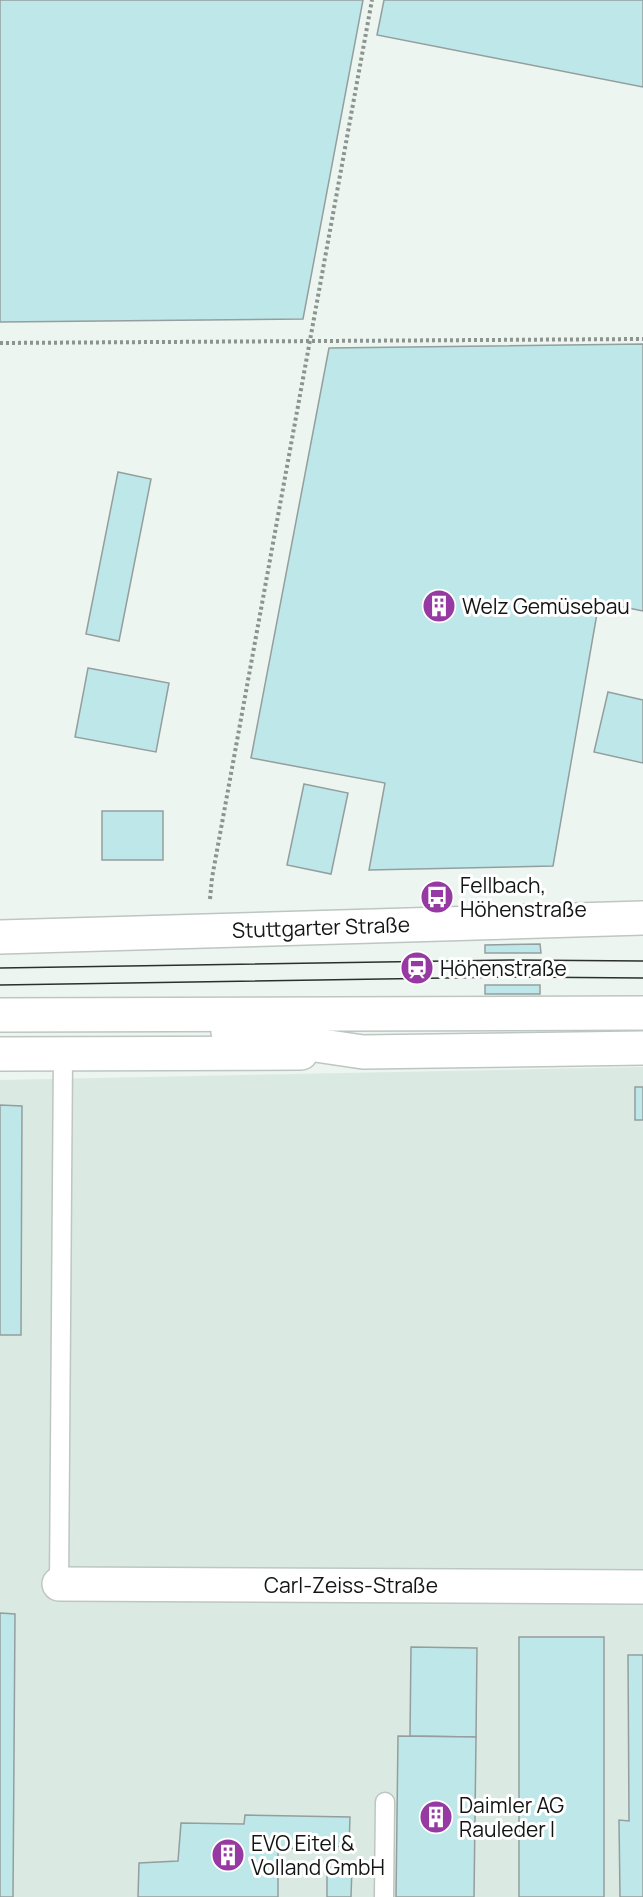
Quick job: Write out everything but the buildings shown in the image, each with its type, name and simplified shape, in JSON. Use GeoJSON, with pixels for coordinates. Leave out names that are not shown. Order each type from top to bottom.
{"type":"FeatureCollection","features":[{"type":"Feature","properties":{"kind":"main road","name":"Stuttgarter Straße"},"geometry":{"type":"LineString","coordinates":[[0,937],[643,918]]}},
{"type":"Feature","properties":{"kind":"main road"},"geometry":{"type":"LineString","coordinates":[[108,1013],[363,1052]]}},
{"type":"Feature","properties":{"kind":"main road"},"geometry":{"type":"LineString","coordinates":[[0,1015],[108,1013],[346,1016],[643,1013]]}},
{"type":"Feature","properties":{"kind":"main road"},"geometry":{"type":"LineString","coordinates":[[0,1054],[643,1048]]}},
{"type":"Feature","properties":{"kind":"main road","name":"Carl-Zeiss-Straße"},"geometry":{"type":"LineString","coordinates":[[59,1584],[643,1587]]}},
{"type":"Feature","properties":{"kind":"lane"},"geometry":{"type":"LineString","coordinates":[[59,1584],[63,1054]]}},
{"type":"Feature","properties":{"kind":"lane"},"geometry":{"type":"LineString","coordinates":[[384,1897],[385,1802]]}},
{"type":"Feature","properties":{"kind":"path"},"geometry":{"type":"LineString","coordinates":[[211,930],[212,878],[300,394],[312,341],[372,0]]}},
{"type":"Feature","properties":{"kind":"path"},"geometry":{"type":"LineString","coordinates":[[0,343],[643,339]]}},
{"type":"Feature","properties":{"kind":"shaded area"},"geometry":{"type":"Polygon","coordinates":[[[643,1067],[643,1897],[0,1897],[0,1080],[643,1067]]]}},
{"type":"Feature","properties":{"kind":"tram line"},"geometry":{"type":"LineString","coordinates":[[0,968],[513,960],[643,961]]}},
{"type":"Feature","properties":{"kind":"tram line"},"geometry":{"type":"LineString","coordinates":[[0,985],[514,977],[643,978]]}},
{"type":"Feature","properties":{"kind":"place","name":"Welz Gemüsebau"},"geometry":{"type":"Point","coordinates":[439,606]}},
{"type":"Feature","properties":{"kind":"place","name":"Fellbach, Höhenstraße"},"geometry":{"type":"Point","coordinates":[437,897]}},
{"type":"Feature","properties":{"kind":"place","name":"Höhenstraße"},"geometry":{"type":"Point","coordinates":[417,968]}},
{"type":"Feature","properties":{"kind":"place","name":"Daimler AG Rauleder I"},"geometry":{"type":"Point","coordinates":[436,1817]}},
{"type":"Feature","properties":{"kind":"place","name":"EVO Eitel & Volland GmbH"},"geometry":{"type":"Point","coordinates":[228,1855]}}]}
